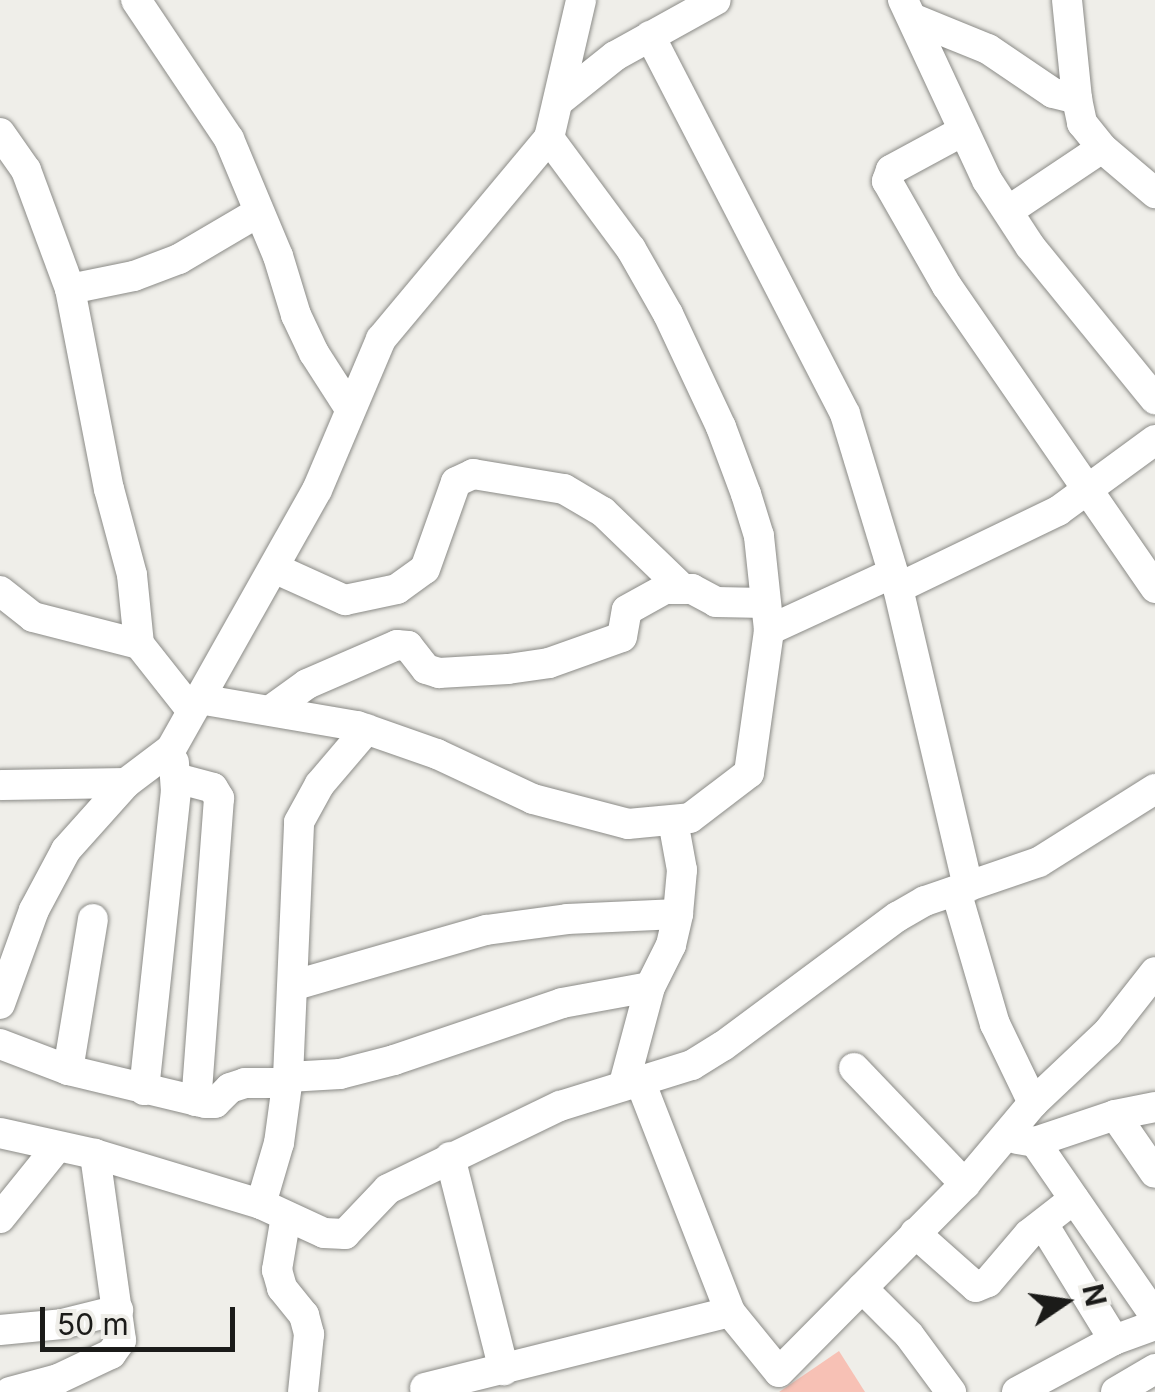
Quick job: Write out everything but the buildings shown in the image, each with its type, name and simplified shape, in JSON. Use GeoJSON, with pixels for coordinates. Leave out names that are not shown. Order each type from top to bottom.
{"type":"FeatureCollection","features":[{"type":"Feature","properties":{"kind":"street"},"geometry":{"type":"LineString","coordinates":[[136,0],[172,60],[211,106],[229,138],[314,352],[350,409]]}},
{"type":"Feature","properties":{"kind":"street"},"geometry":{"type":"LineString","coordinates":[[144,1090],[174,764],[196,705],[317,490],[350,409],[391,326],[549,138],[581,0]]}},
{"type":"Feature","properties":{"kind":"street"},"geometry":{"type":"LineString","coordinates":[[560,100],[615,56],[716,0]]}},
{"type":"Feature","properties":{"kind":"street"},"geometry":{"type":"LineString","coordinates":[[1067,0],[1082,123],[1102,148],[1155,193]]}},
{"type":"Feature","properties":{"kind":"street"},"geometry":{"type":"LineString","coordinates":[[908,10],[988,49],[1053,93],[1078,99]]}},
{"type":"Feature","properties":{"kind":"street"},"geometry":{"type":"LineString","coordinates":[[908,10],[962,131],[1008,211],[1070,299],[1155,399]]}},
{"type":"Feature","properties":{"kind":"street"},"geometry":{"type":"LineString","coordinates":[[650,36],[846,414],[895,580],[995,1024],[1033,1102]]}},
{"type":"Feature","properties":{"kind":"street"},"geometry":{"type":"LineString","coordinates":[[962,131],[891,170],[888,181],[947,286],[1155,588]]}},
{"type":"Feature","properties":{"kind":"street"},"geometry":{"type":"LineString","coordinates":[[0,134],[26,170],[70,289],[109,489],[132,574],[139,644]]}},
{"type":"Feature","properties":{"kind":"street"},"geometry":{"type":"LineString","coordinates":[[0,590],[32,617],[139,644],[196,705],[270,710],[367,729],[560,808],[597,813],[628,824],[673,822],[697,814],[749,774],[767,616],[759,536],[721,427],[668,314],[630,249],[549,138]]}},
{"type":"Feature","properties":{"kind":"street"},"geometry":{"type":"LineString","coordinates":[[1008,211],[1102,148]]}},
{"type":"Feature","properties":{"kind":"street"},"geometry":{"type":"LineString","coordinates":[[70,289],[134,276],[179,260],[257,213]]}},
{"type":"Feature","properties":{"kind":"street"},"geometry":{"type":"LineString","coordinates":[[274,568],[345,600],[397,588],[425,569],[456,482],[473,474],[485,474],[564,489],[603,512],[680,586],[716,602],[767,616],[895,580],[1045,518],[1155,440]]}},
{"type":"Feature","properties":{"kind":"street"},"geometry":{"type":"LineString","coordinates":[[270,710],[307,684],[396,645],[408,646],[426,669],[439,673],[549,663],[622,636],[629,608],[680,586]]}},
{"type":"Feature","properties":{"kind":"street"},"geometry":{"type":"LineString","coordinates":[[302,1392],[309,1334],[304,1315],[282,1288],[274,1210],[295,986],[302,812],[320,784],[367,729]]}},
{"type":"Feature","properties":{"kind":"street"},"geometry":{"type":"LineString","coordinates":[[0,785],[126,783],[174,764]]}},
{"type":"Feature","properties":{"kind":"street"},"geometry":{"type":"LineString","coordinates":[[174,764],[213,788],[218,798],[196,1101]]}},
{"type":"Feature","properties":{"kind":"street"},"geometry":{"type":"LineString","coordinates":[[0,1004],[34,910],[58,864],[126,783]]}},
{"type":"Feature","properties":{"kind":"street"},"geometry":{"type":"LineString","coordinates":[[0,1133],[95,1154],[274,1210],[324,1233],[345,1234],[378,1195],[560,1106],[692,1064],[723,1046],[896,916],[1038,862],[1155,789]]}},
{"type":"Feature","properties":{"kind":"street"},"geometry":{"type":"LineString","coordinates":[[673,822],[682,870],[678,914],[671,945],[650,987],[632,1082],[730,1312],[770,1382],[965,1184],[1033,1102],[1108,1032],[1155,972]]}},
{"type":"Feature","properties":{"kind":"street"},"geometry":{"type":"LineString","coordinates":[[295,986],[486,930],[567,919],[678,914]]}},
{"type":"Feature","properties":{"kind":"street"},"geometry":{"type":"LineString","coordinates":[[68,1070],[94,919]]}},
{"type":"Feature","properties":{"kind":"street"},"geometry":{"type":"LineString","coordinates":[[0,1044],[68,1070],[144,1090],[216,1102],[230,1088],[245,1083],[340,1074],[410,1055],[562,1002],[650,987]]}},
{"type":"Feature","properties":{"kind":"street"},"geometry":{"type":"LineString","coordinates":[[854,1068],[965,1184]]}},
{"type":"Feature","properties":{"kind":"street"},"geometry":{"type":"LineString","coordinates":[[1004,1136],[1035,1142],[1116,1115],[1155,1108]]}},
{"type":"Feature","properties":{"kind":"street"},"geometry":{"type":"LineString","coordinates":[[1116,1115],[1155,1174]]}},
{"type":"Feature","properties":{"kind":"street"},"geometry":{"type":"LineString","coordinates":[[1035,1142],[1155,1316]]}},
{"type":"Feature","properties":{"kind":"street"},"geometry":{"type":"LineString","coordinates":[[0,1218],[58,1146]]}},
{"type":"Feature","properties":{"kind":"street"},"geometry":{"type":"LineString","coordinates":[[10,1392],[58,1378],[118,1348],[118,1310],[95,1154]]}},
{"type":"Feature","properties":{"kind":"street"},"geometry":{"type":"LineString","coordinates":[[450,1157],[499,1379]]}},
{"type":"Feature","properties":{"kind":"street"},"geometry":{"type":"LineString","coordinates":[[915,1233],[976,1287],[988,1282],[1042,1224],[1074,1198]]}},
{"type":"Feature","properties":{"kind":"street"},"geometry":{"type":"LineString","coordinates":[[1042,1224],[1114,1340]]}},
{"type":"Feature","properties":{"kind":"street"},"geometry":{"type":"LineString","coordinates":[[862,1288],[909,1335],[951,1392]]}},
{"type":"Feature","properties":{"kind":"street"},"geometry":{"type":"LineString","coordinates":[[0,1330],[62,1324],[118,1310]]}},
{"type":"Feature","properties":{"kind":"street"},"geometry":{"type":"LineString","coordinates":[[425,1388],[499,1379],[628,1335],[730,1312]]}},
{"type":"Feature","properties":{"kind":"street"},"geometry":{"type":"LineString","coordinates":[[1018,1392],[1114,1340],[1155,1325]]}},
{"type":"Feature","properties":{"kind":"street"},"geometry":{"type":"LineString","coordinates":[[1116,1392],[1155,1369]]}},
{"type":"Feature","properties":{"kind":"shaded area"},"geometry":{"type":"Polygon","coordinates":[[[839,1351],[865,1392],[779,1392],[839,1351]]]}}]}
